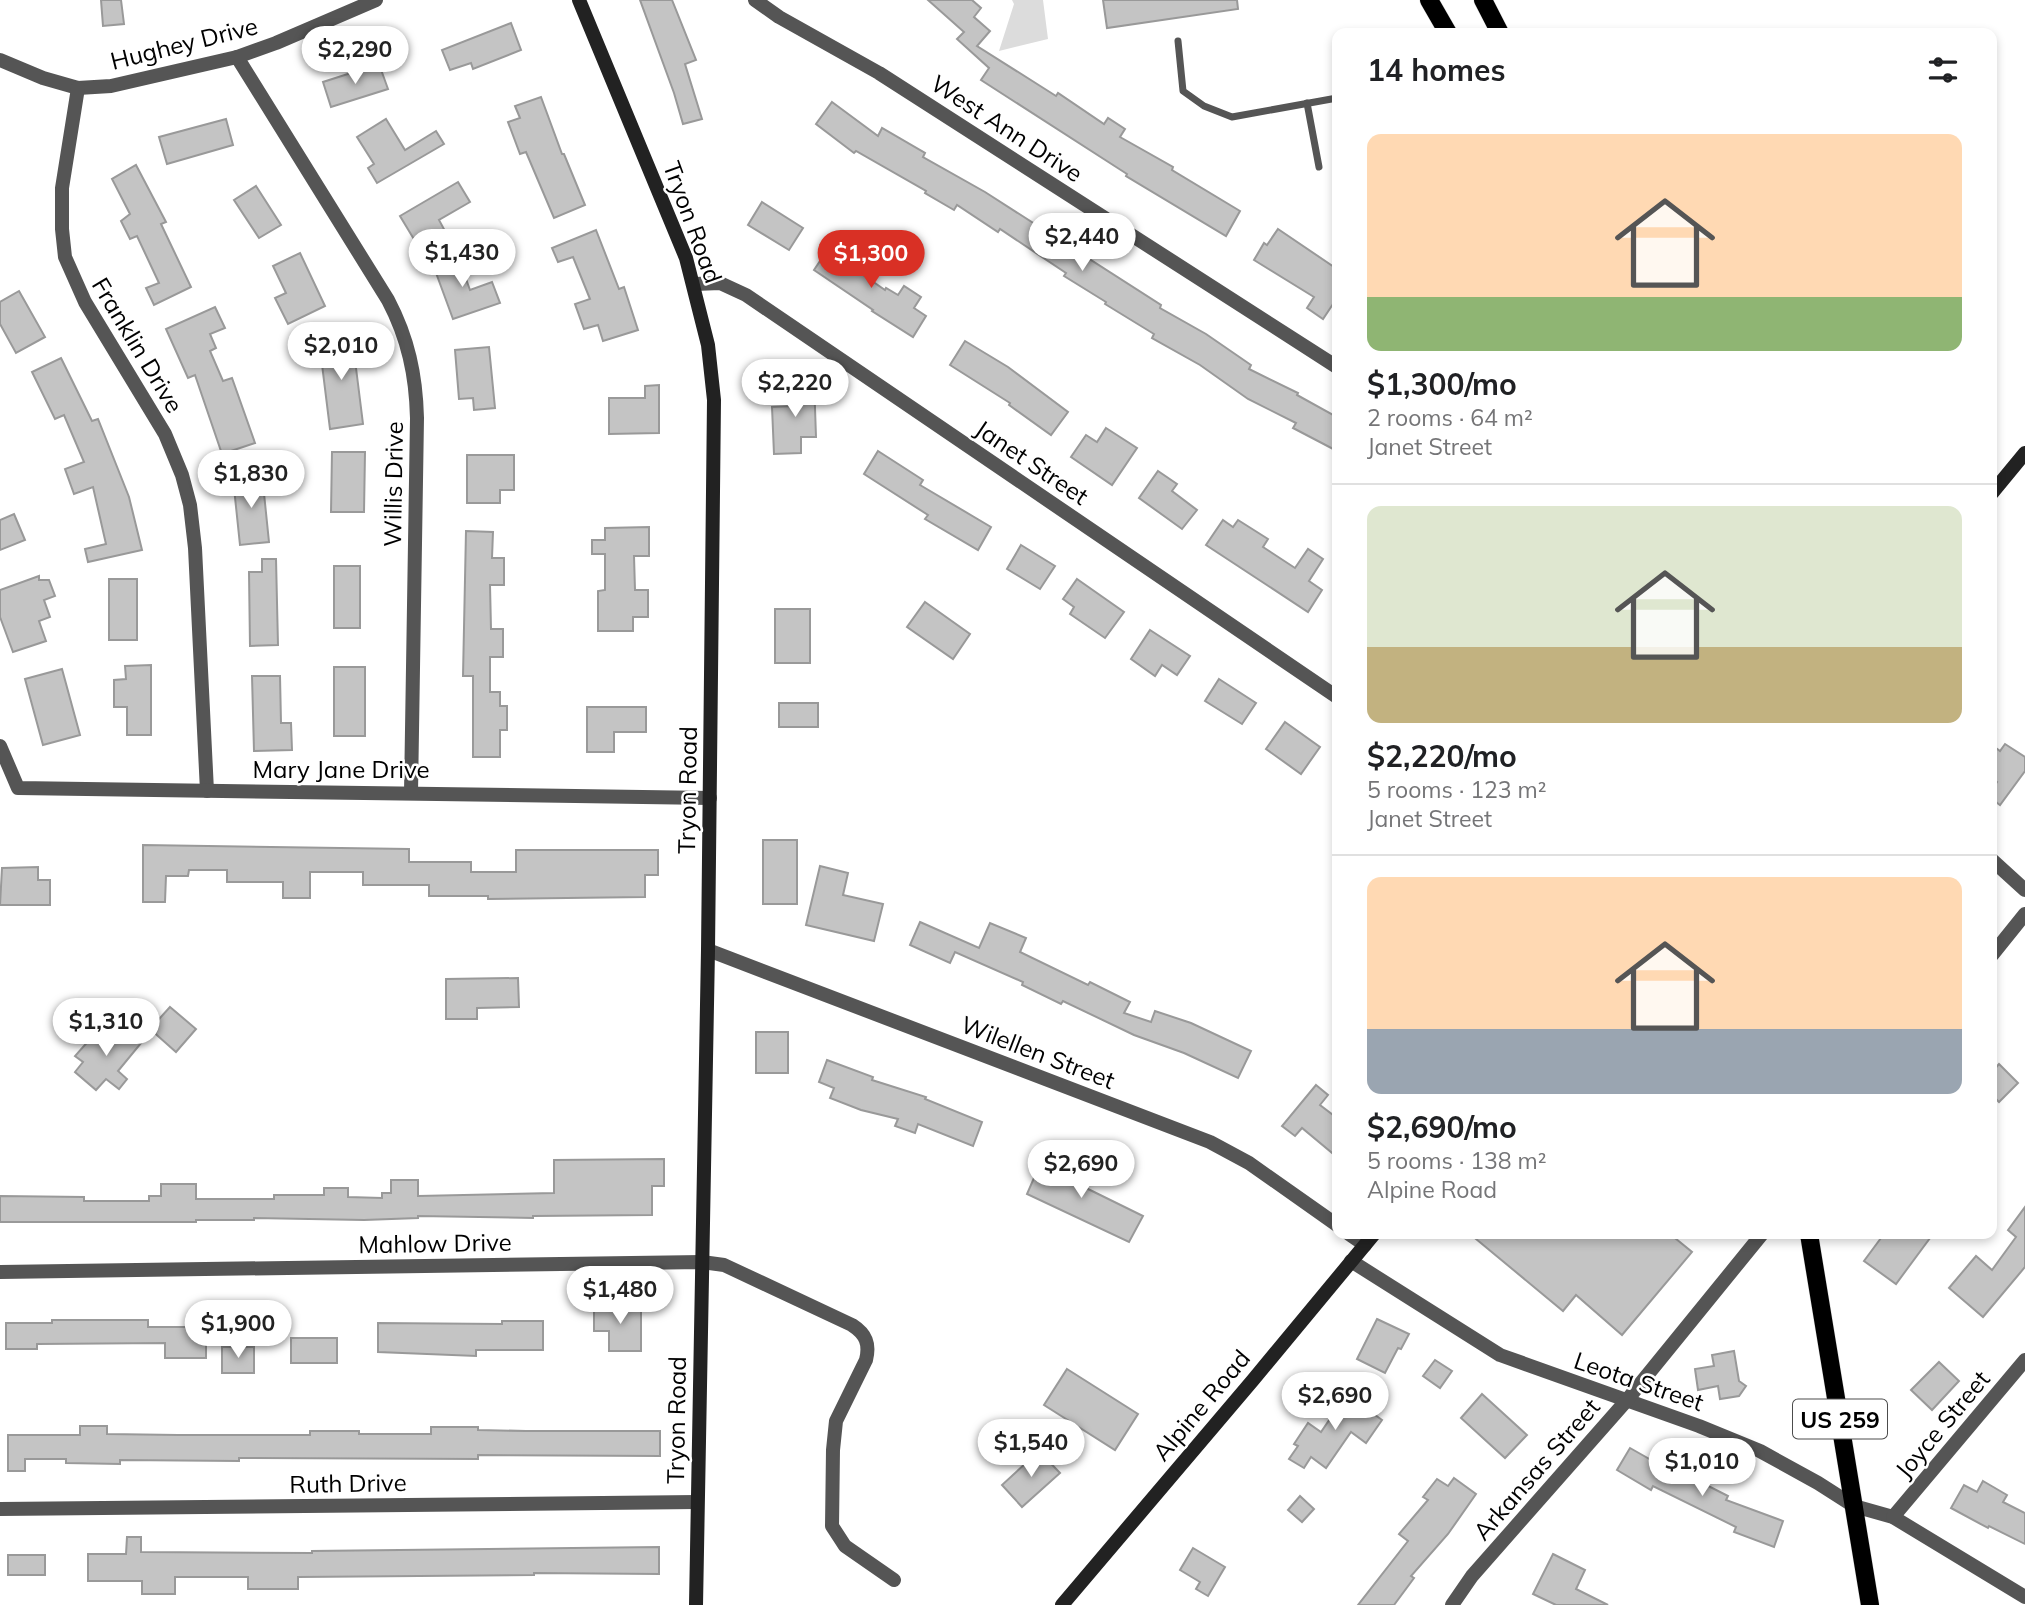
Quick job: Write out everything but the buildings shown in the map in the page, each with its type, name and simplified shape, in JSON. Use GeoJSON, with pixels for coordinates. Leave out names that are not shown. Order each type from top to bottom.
{"type":"FeatureCollection","features":[{"type":"Feature","properties":{"kind":"main road"},"geometry":{"type":"LineString","coordinates":[[1429,0],[1445,28]]}},
{"type":"Feature","properties":{"kind":"main road"},"geometry":{"type":"LineString","coordinates":[[1482,0],[1497,28]]}},
{"type":"Feature","properties":{"kind":"main road","name":"US 259"},"geometry":{"type":"LineString","coordinates":[[1811,1239],[1870,1605]]}},
{"type":"Feature","properties":{"kind":"street","name":"Hughey Drive"},"geometry":{"type":"LineString","coordinates":[[0,60],[78,89],[111,86],[237,57],[376,0]]}},
{"type":"Feature","properties":{"kind":"street","name":"Tryon Road"},"geometry":{"type":"LineString","coordinates":[[579,0],[695,284],[712,371],[715,412],[696,1605]]}},
{"type":"Feature","properties":{"kind":"street","name":"West Ann Drive"},"geometry":{"type":"LineString","coordinates":[[755,0],[779,18],[890,80],[1332,364]]}},
{"type":"Feature","properties":{"kind":"street","name":"Willis Drive"},"geometry":{"type":"LineString","coordinates":[[237,57],[388,300],[411,358],[417,418],[411,793]]}},
{"type":"Feature","properties":{"kind":"street","name":"Franklin Drive"},"geometry":{"type":"LineString","coordinates":[[78,89],[62,188],[65,257],[85,302],[165,434],[182,475],[190,505],[195,548],[206,791]]}},
{"type":"Feature","properties":{"kind":"street","name":"Janet Street"},"geometry":{"type":"LineString","coordinates":[[695,284],[720,283],[746,295],[1332,694]]}},
{"type":"Feature","properties":{"kind":"street"},"geometry":{"type":"LineString","coordinates":[[1997,487],[2025,454]]}},
{"type":"Feature","properties":{"kind":"street","name":"Mary Jane Drive"},"geometry":{"type":"LineString","coordinates":[[0,746],[18,788],[710,797]]}},
{"type":"Feature","properties":{"kind":"street"},"geometry":{"type":"LineString","coordinates":[[1997,865],[2025,890]]}},
{"type":"Feature","properties":{"kind":"street"},"geometry":{"type":"LineString","coordinates":[[1997,949],[2025,914]]}},
{"type":"Feature","properties":{"kind":"street","name":"Wilellen Street"},"geometry":{"type":"LineString","coordinates":[[708,950],[1210,1142],[1249,1163],[1332,1221]]}},
{"type":"Feature","properties":{"kind":"street","name":"Alpine Road"},"geometry":{"type":"LineString","coordinates":[[1062,1605],[1369,1239]]}},
{"type":"Feature","properties":{"kind":"street","name":"Arkansas Street"},"geometry":{"type":"LineString","coordinates":[[1454,1604],[1472,1576],[1627,1399],[1758,1239]]}},
{"type":"Feature","properties":{"kind":"street","name":"Leota Street"},"geometry":{"type":"LineString","coordinates":[[1351,1261],[1500,1355],[1627,1399],[1760,1451],[1854,1506],[1893,1517],[2025,1597]]}},
{"type":"Feature","properties":{"kind":"street","name":"Mahlow Drive"},"geometry":{"type":"LineString","coordinates":[[0,1272],[702,1262],[724,1265],[852,1325],[865,1337],[868,1351],[866,1360],[836,1422],[832,1526],[845,1546],[894,1580]]}},
{"type":"Feature","properties":{"kind":"street","name":"Joyce Street"},"geometry":{"type":"LineString","coordinates":[[1893,1517],[2025,1360]]}},
{"type":"Feature","properties":{"kind":"street","name":"Ruth Drive"},"geometry":{"type":"LineString","coordinates":[[0,1509],[697,1502]]}},
{"type":"Feature","properties":{"kind":"lane"},"geometry":{"type":"LineString","coordinates":[[1178,41],[1183,91],[1204,106],[1232,117],[1332,99]]}},
{"type":"Feature","properties":{"kind":"lane"},"geometry":{"type":"LineString","coordinates":[[1307,103],[1319,167]]}},
{"type":"Feature","properties":{"kind":"shaded area"},"geometry":{"type":"Polygon","coordinates":[[[1012,0],[1043,0],[1048,39],[999,51],[1014,4],[1012,0]]]}}]}
